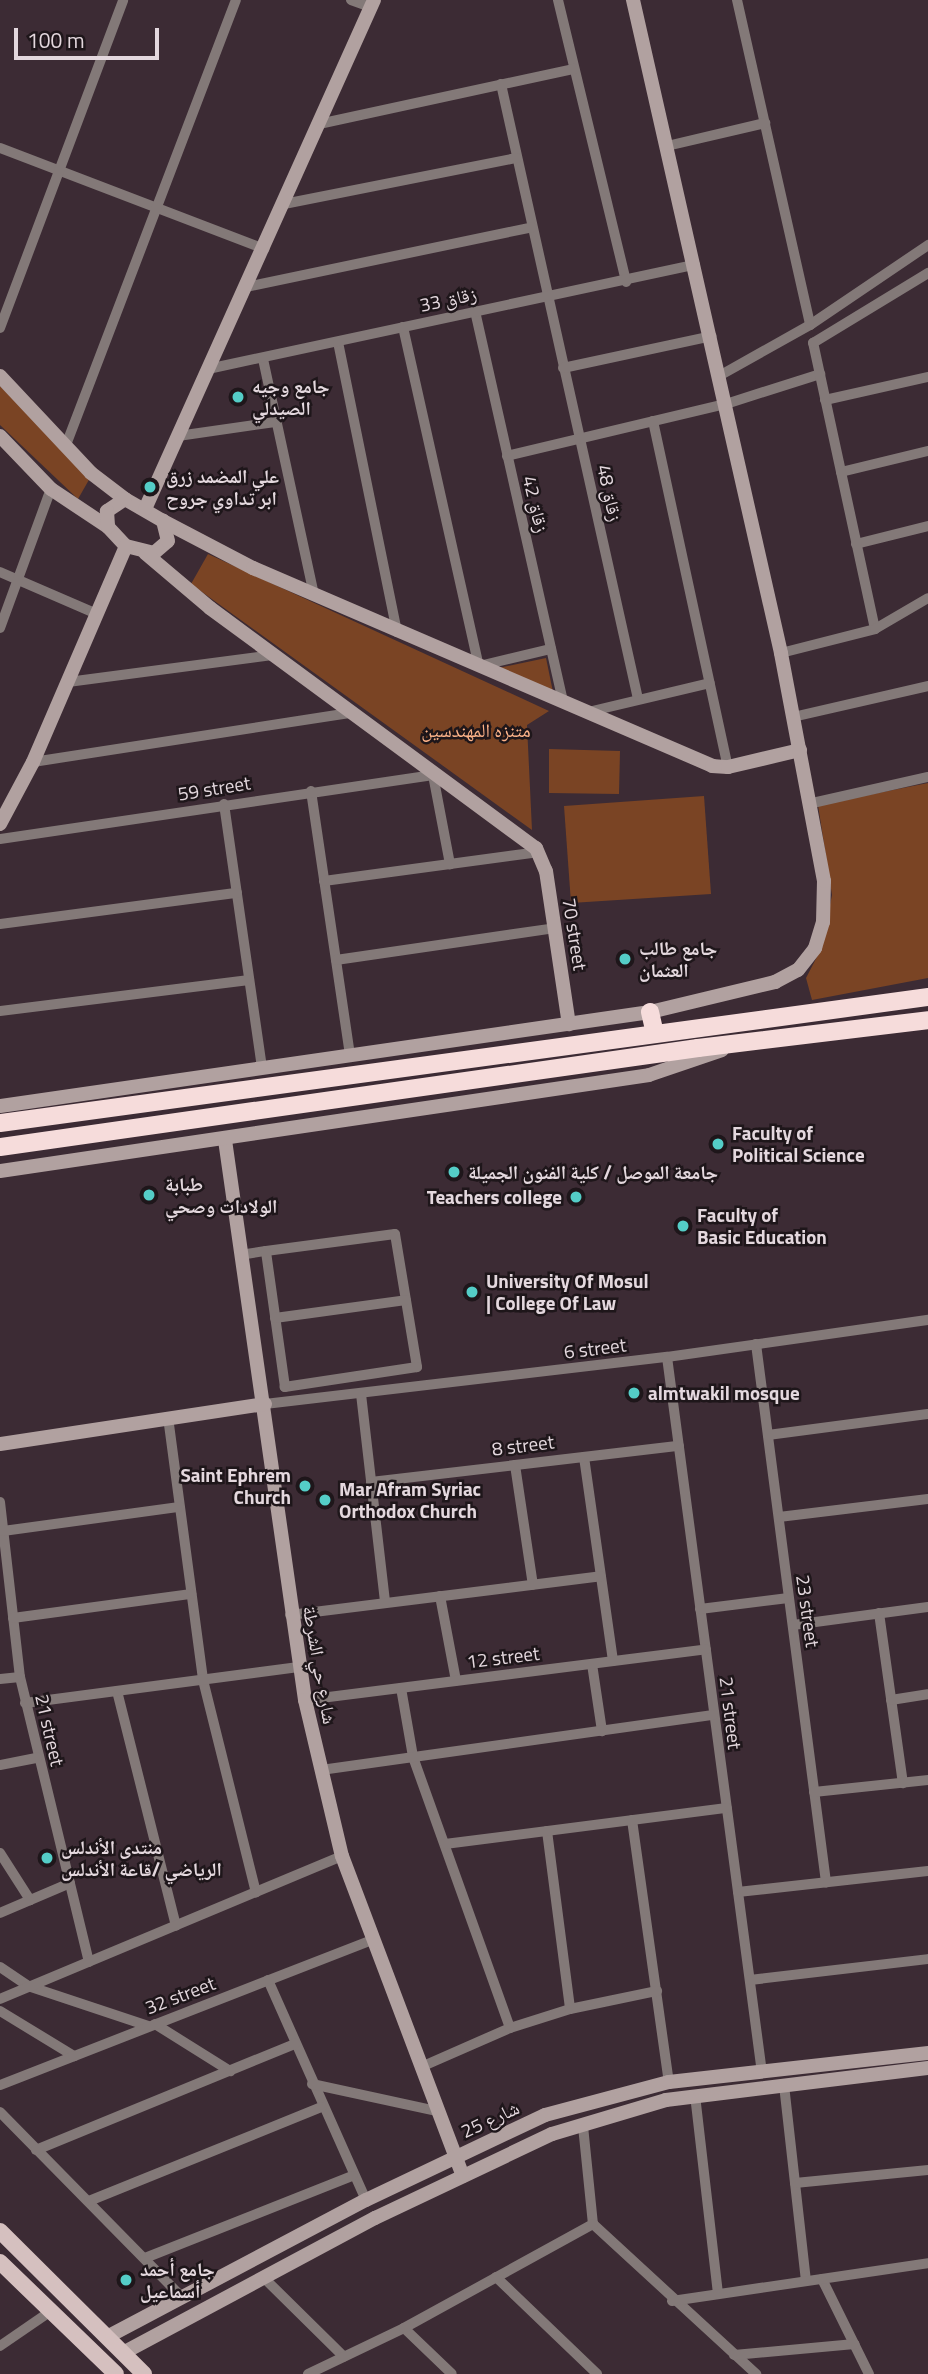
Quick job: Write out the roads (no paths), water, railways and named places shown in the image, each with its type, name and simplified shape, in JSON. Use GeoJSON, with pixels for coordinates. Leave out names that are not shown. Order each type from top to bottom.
{"type":"FeatureCollection","features":[{"type":"Feature","properties":{"kind":"highway"},"geometry":{"type":"LineString","coordinates":[[837,1009],[928,986]]}},
{"type":"Feature","properties":{"kind":"highway"},"geometry":{"type":"LineString","coordinates":[[0,1123],[928,997]]}},
{"type":"Feature","properties":{"kind":"highway"},"geometry":{"type":"LineString","coordinates":[[650,1012],[654,1033]]}},
{"type":"Feature","properties":{"kind":"highway"},"geometry":{"type":"LineString","coordinates":[[0,1147],[928,1020]]}},
{"type":"Feature","properties":{"kind":"highway"},"geometry":{"type":"LineString","coordinates":[[849,1032],[928,1030]]}},
{"type":"Feature","properties":{"kind":"main road"},"geometry":{"type":"LineString","coordinates":[[0,2231],[144,2374]]}},
{"type":"Feature","properties":{"kind":"main road"},"geometry":{"type":"LineString","coordinates":[[0,2262],[116,2374]]}},
{"type":"Feature","properties":{"kind":"street"},"geometry":{"type":"LineString","coordinates":[[0,328],[57,170],[123,0]]}},
{"type":"Feature","properties":{"kind":"street"},"geometry":{"type":"LineString","coordinates":[[66,445],[236,0]]}},
{"type":"Feature","properties":{"kind":"street"},"geometry":{"type":"LineString","coordinates":[[145,509],[264,249],[372,3],[351,0]]}},
{"type":"Feature","properties":{"kind":"street"},"geometry":{"type":"LineString","coordinates":[[558,0],[626,282]]}},
{"type":"Feature","properties":{"kind":"street"},"geometry":{"type":"LineString","coordinates":[[0,1106],[650,1012],[775,982],[798,970],[811,956],[822,931],[825,895],[800,750],[712,336],[634,0]]}},
{"type":"Feature","properties":{"kind":"street"},"geometry":{"type":"LineString","coordinates":[[737,0],[810,325]]}},
{"type":"Feature","properties":{"kind":"street"},"geometry":{"type":"LineString","coordinates":[[319,124],[574,69]]}},
{"type":"Feature","properties":{"kind":"street","name":"زقاق 48"},"geometry":{"type":"LineString","coordinates":[[501,84],[638,699]]}},
{"type":"Feature","properties":{"kind":"street"},"geometry":{"type":"LineString","coordinates":[[667,146],[765,123]]}},
{"type":"Feature","properties":{"kind":"street"},"geometry":{"type":"LineString","coordinates":[[0,148],[264,249]]}},
{"type":"Feature","properties":{"kind":"street"},"geometry":{"type":"LineString","coordinates":[[284,204],[517,158]]}},
{"type":"Feature","properties":{"kind":"street"},"geometry":{"type":"LineString","coordinates":[[246,287],[532,227]]}},
{"type":"Feature","properties":{"kind":"street"},"geometry":{"type":"LineString","coordinates":[[719,376],[810,325],[928,245]]}},
{"type":"Feature","properties":{"kind":"street","name":"زقاق 33"},"geometry":{"type":"LineString","coordinates":[[208,369],[475,311],[626,282],[695,265]]}},
{"type":"Feature","properties":{"kind":"street"},"geometry":{"type":"LineString","coordinates":[[875,629],[813,343],[928,273]]}},
{"type":"Feature","properties":{"kind":"street","name":"زقاق 42"},"geometry":{"type":"LineString","coordinates":[[475,311],[563,705]]}},
{"type":"Feature","properties":{"kind":"street"},"geometry":{"type":"LineString","coordinates":[[403,327],[480,666]]}},
{"type":"Feature","properties":{"kind":"street"},"geometry":{"type":"LineString","coordinates":[[564,368],[712,336]]}},
{"type":"Feature","properties":{"kind":"street"},"geometry":{"type":"LineString","coordinates":[[338,342],[397,632]]}},
{"type":"Feature","properties":{"kind":"street"},"geometry":{"type":"LineString","coordinates":[[263,359],[314,595]]}},
{"type":"Feature","properties":{"kind":"street"},"geometry":{"type":"LineString","coordinates":[[507,456],[726,404],[820,374]]}},
{"type":"Feature","properties":{"kind":"street"},"geometry":{"type":"LineString","coordinates":[[0,376],[91,473],[125,499],[201,542],[314,595],[480,666],[583,714],[712,766],[728,767],[800,750]]}},
{"type":"Feature","properties":{"kind":"street"},"geometry":{"type":"LineString","coordinates":[[825,400],[928,377]]}},
{"type":"Feature","properties":{"kind":"street"},"geometry":{"type":"LineString","coordinates":[[653,421],[728,767]]}},
{"type":"Feature","properties":{"kind":"street"},"geometry":{"type":"LineString","coordinates":[[178,436],[275,422]]}},
{"type":"Feature","properties":{"kind":"street"},"geometry":{"type":"LineString","coordinates":[[0,436],[51,489],[108,527],[126,546],[145,553],[272,655],[539,852]]}},
{"type":"Feature","properties":{"kind":"street"},"geometry":{"type":"LineString","coordinates":[[841,472],[928,451]]}},
{"type":"Feature","properties":{"kind":"street"},"geometry":{"type":"LineString","coordinates":[[0,628],[51,489]]}},
{"type":"Feature","properties":{"kind":"street"},"geometry":{"type":"LineString","coordinates":[[108,527],[107,511],[125,499]]}},
{"type":"Feature","properties":{"kind":"street"},"geometry":{"type":"LineString","coordinates":[[163,521],[176,579]]}},
{"type":"Feature","properties":{"kind":"street"},"geometry":{"type":"LineString","coordinates":[[856,544],[928,526]]}},
{"type":"Feature","properties":{"kind":"street"},"geometry":{"type":"LineString","coordinates":[[145,553],[159,551],[167,543],[201,542]]}},
{"type":"Feature","properties":{"kind":"street"},"geometry":{"type":"LineString","coordinates":[[1,820],[33,762],[126,546]]}},
{"type":"Feature","properties":{"kind":"street"},"geometry":{"type":"LineString","coordinates":[[0,572],[97,614]]}},
{"type":"Feature","properties":{"kind":"street"},"geometry":{"type":"LineString","coordinates":[[781,653],[875,629],[928,598]]}},
{"type":"Feature","properties":{"kind":"street"},"geometry":{"type":"LineString","coordinates":[[480,666],[551,649]]}},
{"type":"Feature","properties":{"kind":"street"},"geometry":{"type":"LineString","coordinates":[[68,682],[272,655]]}},
{"type":"Feature","properties":{"kind":"street"},"geometry":{"type":"LineString","coordinates":[[583,714],[710,683]]}},
{"type":"Feature","properties":{"kind":"street"},"geometry":{"type":"LineString","coordinates":[[793,717],[928,686]]}},
{"type":"Feature","properties":{"kind":"street"},"geometry":{"type":"LineString","coordinates":[[33,762],[351,713]]}},
{"type":"Feature","properties":{"kind":"street"},"geometry":{"type":"LineString","coordinates":[[433,775],[450,864]]}},
{"type":"Feature","properties":{"kind":"street","name":"59 street"},"geometry":{"type":"LineString","coordinates":[[0,839],[433,775]]}},
{"type":"Feature","properties":{"kind":"street"},"geometry":{"type":"LineString","coordinates":[[808,804],[928,777]]}},
{"type":"Feature","properties":{"kind":"street"},"geometry":{"type":"LineString","coordinates":[[311,791],[350,1056]]}},
{"type":"Feature","properties":{"kind":"street"},"geometry":{"type":"LineString","coordinates":[[224,804],[262,1069]]}},
{"type":"Feature","properties":{"kind":"street"},"geometry":{"type":"LineString","coordinates":[[324,881],[539,852]]}},
{"type":"Feature","properties":{"kind":"street","name":"70 street"},"geometry":{"type":"LineString","coordinates":[[539,852],[555,928],[569,1024]]}},
{"type":"Feature","properties":{"kind":"street"},"geometry":{"type":"LineString","coordinates":[[0,925],[237,893]]}},
{"type":"Feature","properties":{"kind":"street"},"geometry":{"type":"LineString","coordinates":[[336,960],[555,928]]}},
{"type":"Feature","properties":{"kind":"street"},"geometry":{"type":"LineString","coordinates":[[0,1011],[249,981]]}},
{"type":"Feature","properties":{"kind":"street"},"geometry":{"type":"LineString","coordinates":[[0,1171],[225,1140],[649,1075],[735,1046]]}},
{"type":"Feature","properties":{"kind":"street","name":"شارع حي الشرطة"},"geometry":{"type":"LineString","coordinates":[[225,1140],[240,1255],[265,1404],[290,1615],[298,1667],[321,1770],[342,1856],[463,2176]]}},
{"type":"Feature","properties":{"kind":"street"},"geometry":{"type":"LineString","coordinates":[[240,1255],[265,1251],[395,1234],[417,1367],[285,1387],[265,1251]]}},
{"type":"Feature","properties":{"kind":"street"},"geometry":{"type":"LineString","coordinates":[[275,1318],[406,1300]]}},
{"type":"Feature","properties":{"kind":"street","name":"6 street"},"geometry":{"type":"LineString","coordinates":[[265,1404],[667,1357],[928,1320]]}},
{"type":"Feature","properties":{"kind":"street","name":"23 street"},"geometry":{"type":"LineString","coordinates":[[755,1344],[826,1882]]}},
{"type":"Feature","properties":{"kind":"street","name":"21 street"},"geometry":{"type":"LineString","coordinates":[[667,1357],[762,2073]]}},
{"type":"Feature","properties":{"kind":"street"},"geometry":{"type":"LineString","coordinates":[[361,1394],[384,1603]]}},
{"type":"Feature","properties":{"kind":"street"},"geometry":{"type":"LineString","coordinates":[[0,1444],[265,1404]]}},
{"type":"Feature","properties":{"kind":"street"},"geometry":{"type":"LineString","coordinates":[[768,1436],[928,1414]]}},
{"type":"Feature","properties":{"kind":"street"},"geometry":{"type":"LineString","coordinates":[[168,1417],[204,1680],[256,1892]]}},
{"type":"Feature","properties":{"kind":"street","name":"8 street"},"geometry":{"type":"LineString","coordinates":[[371,1482],[679,1446]]}},
{"type":"Feature","properties":{"kind":"street"},"geometry":{"type":"LineString","coordinates":[[584,1457],[613,1661]]}},
{"type":"Feature","properties":{"kind":"street"},"geometry":{"type":"LineString","coordinates":[[514,1465],[533,1585]]}},
{"type":"Feature","properties":{"kind":"street"},"geometry":{"type":"LineString","coordinates":[[779,1517],[928,1499]]}},
{"type":"Feature","properties":{"kind":"street","name":"21 street"},"geometry":{"type":"LineString","coordinates":[[0,1502],[25,1703],[89,1962]]}},
{"type":"Feature","properties":{"kind":"street"},"geometry":{"type":"LineString","coordinates":[[2,1527],[179,1507]]}},
{"type":"Feature","properties":{"kind":"street"},"geometry":{"type":"LineString","coordinates":[[290,1615],[601,1576]]}},
{"type":"Feature","properties":{"kind":"street"},"geometry":{"type":"LineString","coordinates":[[13,1618],[191,1594]]}},
{"type":"Feature","properties":{"kind":"street"},"geometry":{"type":"LineString","coordinates":[[440,1596],[456,1681]]}},
{"type":"Feature","properties":{"kind":"street"},"geometry":{"type":"LineString","coordinates":[[700,1609],[788,1598]]}},
{"type":"Feature","properties":{"kind":"street"},"geometry":{"type":"LineString","coordinates":[[793,1625],[928,1607]]}},
{"type":"Feature","properties":{"kind":"street"},"geometry":{"type":"LineString","coordinates":[[879,1613],[903,1783]]}},
{"type":"Feature","properties":{"kind":"street","name":"12 street"},"geometry":{"type":"LineString","coordinates":[[305,1700],[706,1649]]}},
{"type":"Feature","properties":{"kind":"street"},"geometry":{"type":"LineString","coordinates":[[592,1664],[602,1731]]}},
{"type":"Feature","properties":{"kind":"street"},"geometry":{"type":"LineString","coordinates":[[25,1703],[298,1667]]}},
{"type":"Feature","properties":{"kind":"street"},"geometry":{"type":"LineString","coordinates":[[0,1679],[20,1677]]}},
{"type":"Feature","properties":{"kind":"street"},"geometry":{"type":"LineString","coordinates":[[401,1688],[414,1757],[510,2028]]}},
{"type":"Feature","properties":{"kind":"street"},"geometry":{"type":"LineString","coordinates":[[117,1691],[176,1926]]}},
{"type":"Feature","properties":{"kind":"street"},"geometry":{"type":"LineString","coordinates":[[891,1700],[928,1695]]}},
{"type":"Feature","properties":{"kind":"street"},"geometry":{"type":"LineString","coordinates":[[321,1770],[713,1715]]}},
{"type":"Feature","properties":{"kind":"street"},"geometry":{"type":"LineString","coordinates":[[0,1765],[37,1758]]}},
{"type":"Feature","properties":{"kind":"street"},"geometry":{"type":"LineString","coordinates":[[814,1792],[928,1780]]}},
{"type":"Feature","properties":{"kind":"street"},"geometry":{"type":"LineString","coordinates":[[445,1844],[727,1808]]}},
{"type":"Feature","properties":{"kind":"street"},"geometry":{"type":"LineString","coordinates":[[632,1820],[669,2082]]}},
{"type":"Feature","properties":{"kind":"street"},"geometry":{"type":"LineString","coordinates":[[547,1831],[570,2009]]}},
{"type":"Feature","properties":{"kind":"street"},"geometry":{"type":"LineString","coordinates":[[0,1853],[30,1900]]}},
{"type":"Feature","properties":{"kind":"street"},"geometry":{"type":"LineString","coordinates":[[0,1999],[342,1856]]}},
{"type":"Feature","properties":{"kind":"street"},"geometry":{"type":"LineString","coordinates":[[738,1892],[928,1871]]}},
{"type":"Feature","properties":{"kind":"street"},"geometry":{"type":"LineString","coordinates":[[0,1913],[70,1883]]}},
{"type":"Feature","properties":{"kind":"street","name":"32 street"},"geometry":{"type":"LineString","coordinates":[[0,2085],[374,1939]]}},
{"type":"Feature","properties":{"kind":"street"},"geometry":{"type":"LineString","coordinates":[[750,1980],[928,1959]]}},
{"type":"Feature","properties":{"kind":"street"},"geometry":{"type":"LineString","coordinates":[[0,1967],[29,1986],[151,2025],[230,2071]]}},
{"type":"Feature","properties":{"kind":"street"},"geometry":{"type":"LineString","coordinates":[[268,1980],[352,2176],[366,2200]]}},
{"type":"Feature","properties":{"kind":"street"},"geometry":{"type":"LineString","coordinates":[[421,2067],[510,2028],[570,2009],[657,1991]]}},
{"type":"Feature","properties":{"kind":"street"},"geometry":{"type":"LineString","coordinates":[[0,2011],[74,2056]]}},
{"type":"Feature","properties":{"kind":"street"},"geometry":{"type":"LineString","coordinates":[[36,2150],[295,2043]]}},
{"type":"Feature","properties":{"kind":"street","name":"شارع 25"},"geometry":{"type":"LineString","coordinates":[[107,2337],[366,2200],[545,2115],[669,2082],[928,2053]]}},
{"type":"Feature","properties":{"kind":"street","name":"شارع 25"},"geometry":{"type":"LineString","coordinates":[[123,2353],[264,2277],[552,2134],[695,2095],[928,2068]]}},
{"type":"Feature","properties":{"kind":"street"},"geometry":{"type":"LineString","coordinates":[[312,2084],[437,2111]]}},
{"type":"Feature","properties":{"kind":"street"},"geometry":{"type":"LineString","coordinates":[[784,2085],[806,2280]]}},
{"type":"Feature","properties":{"kind":"street"},"geometry":{"type":"LineString","coordinates":[[695,2095],[718,2294]]}},
{"type":"Feature","properties":{"kind":"street"},"geometry":{"type":"LineString","coordinates":[[89,2202],[322,2107]]}},
{"type":"Feature","properties":{"kind":"street"},"geometry":{"type":"LineString","coordinates":[[0,2112],[183,2298]]}},
{"type":"Feature","properties":{"kind":"street"},"geometry":{"type":"LineString","coordinates":[[583,2126],[593,2224],[672,2301],[754,2373]]}},
{"type":"Feature","properties":{"kind":"street"},"geometry":{"type":"LineString","coordinates":[[795,2183],[928,2170]]}},
{"type":"Feature","properties":{"kind":"street"},"geometry":{"type":"LineString","coordinates":[[145,2258],[352,2176]]}},
{"type":"Feature","properties":{"kind":"street"},"geometry":{"type":"LineString","coordinates":[[308,2374],[404,2328],[593,2224]]}},
{"type":"Feature","properties":{"kind":"street"},"geometry":{"type":"LineString","coordinates":[[672,2301],[928,2264]]}},
{"type":"Feature","properties":{"kind":"street"},"geometry":{"type":"LineString","coordinates":[[264,2277],[344,2357]]}},
{"type":"Feature","properties":{"kind":"street"},"geometry":{"type":"LineString","coordinates":[[496,2277],[597,2374]]}},
{"type":"Feature","properties":{"kind":"street"},"geometry":{"type":"LineString","coordinates":[[822,2278],[869,2374]]}},
{"type":"Feature","properties":{"kind":"street"},"geometry":{"type":"LineString","coordinates":[[0,2346],[51,2311]]}},
{"type":"Feature","properties":{"kind":"street"},"geometry":{"type":"LineString","coordinates":[[404,2328],[452,2374]]}},
{"type":"Feature","properties":{"kind":"street"},"geometry":{"type":"LineString","coordinates":[[734,2355],[854,2344]]}},
{"type":"Feature","properties":{"kind":"place","name":"جامع وجيه الصيدلي"},"geometry":{"type":"Point","coordinates":[238,397]}},
{"type":"Feature","properties":{"kind":"place","name":"علي المضمد زرق ابر تداوي جروح"},"geometry":{"type":"Point","coordinates":[150,487]}},
{"type":"Feature","properties":{"kind":"place","name":"جامع طالب العثمان"},"geometry":{"type":"Point","coordinates":[625,959]}},
{"type":"Feature","properties":{"kind":"place","name":"Faculty of Political Science"},"geometry":{"type":"Point","coordinates":[718,1144]}},
{"type":"Feature","properties":{"kind":"place","name":"جامعة الموصل / كلية الفنون الجميلة"},"geometry":{"type":"Point","coordinates":[454,1172]}},
{"type":"Feature","properties":{"kind":"place","name":"طبابة الولادات وصحي"},"geometry":{"type":"Point","coordinates":[149,1195]}},
{"type":"Feature","properties":{"kind":"place","name":"Teachers college"},"geometry":{"type":"Point","coordinates":[576,1197]}},
{"type":"Feature","properties":{"kind":"place","name":"Faculty of Basic Education"},"geometry":{"type":"Point","coordinates":[683,1226]}},
{"type":"Feature","properties":{"kind":"place","name":"University Of Mosul | College Of Law"},"geometry":{"type":"Point","coordinates":[472,1292]}},
{"type":"Feature","properties":{"kind":"place","name":"almtwakil mosque"},"geometry":{"type":"Point","coordinates":[634,1393]}},
{"type":"Feature","properties":{"kind":"place","name":"Saint Ephrem Church"},"geometry":{"type":"Point","coordinates":[305,1486]}},
{"type":"Feature","properties":{"kind":"place","name":"Mar Afram Syriac Orthodox Church"},"geometry":{"type":"Point","coordinates":[325,1500]}},
{"type":"Feature","properties":{"kind":"place","name":"منتدى الأندلس الرياضي /قاعة الأندلس"},"geometry":{"type":"Point","coordinates":[47,1858]}},
{"type":"Feature","properties":{"kind":"place","name":"جامع أحمد أسماعيل"},"geometry":{"type":"Point","coordinates":[126,2280]}},
{"type":"Feature","properties":{"kind":"park label","name":"متنزه المهندسين"},"geometry":{"type":"Point","coordinates":[476,730]}}]}
